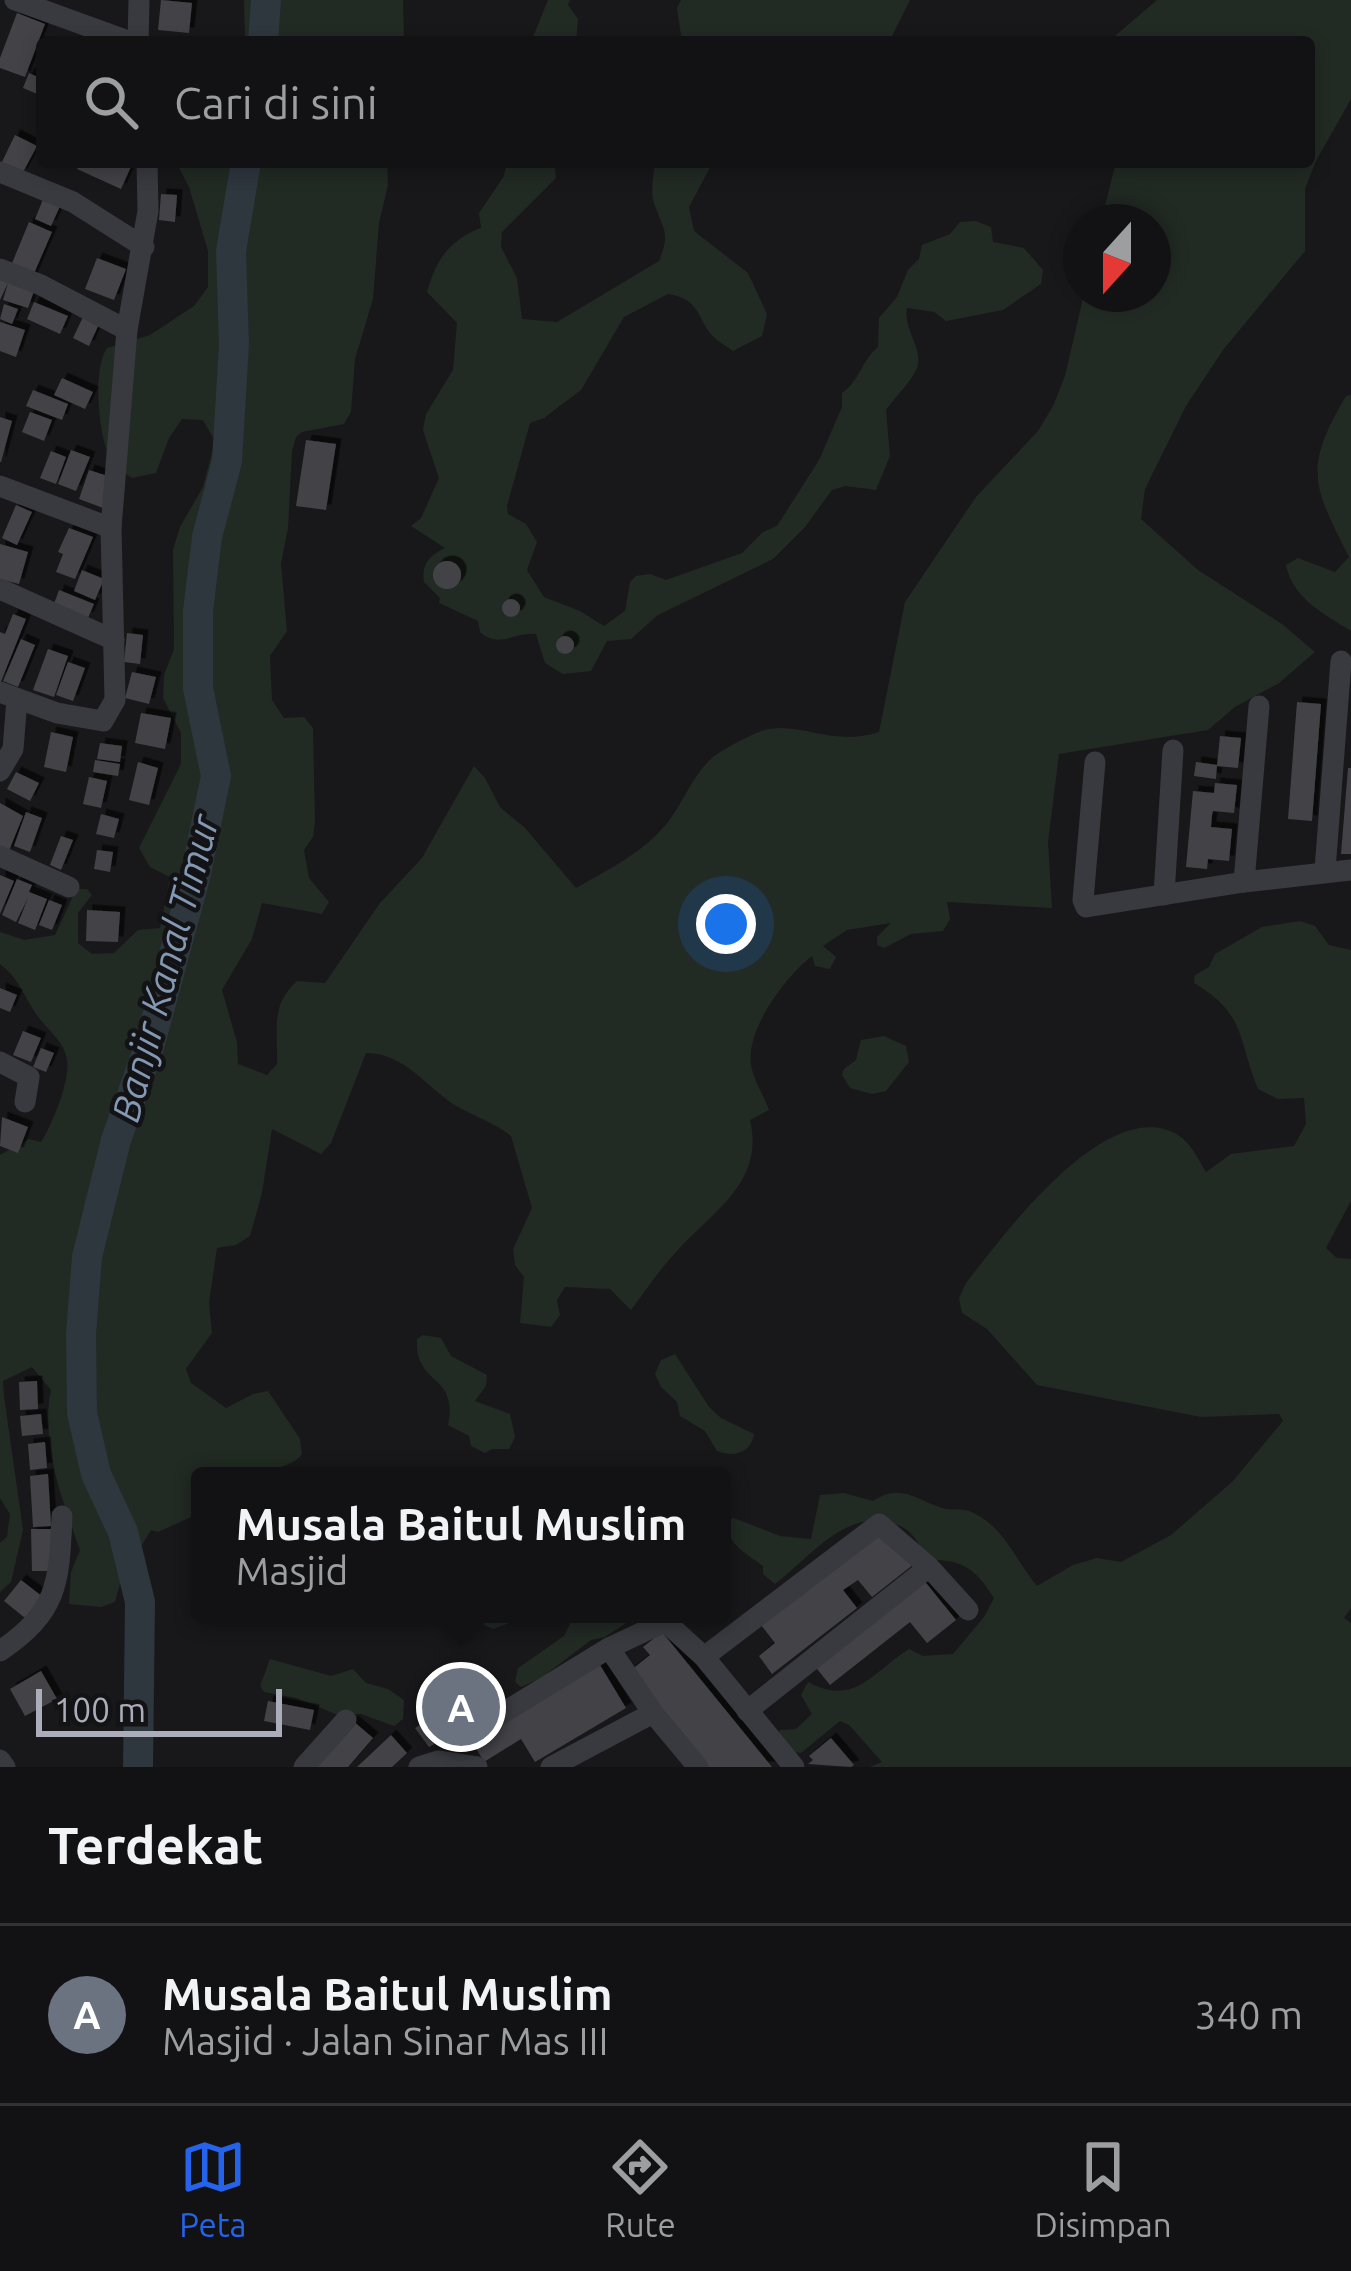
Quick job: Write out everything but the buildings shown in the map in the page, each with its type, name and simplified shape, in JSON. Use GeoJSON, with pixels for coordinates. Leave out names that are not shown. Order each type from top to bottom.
{"type":"FeatureCollection","features":[{"type":"Feature","properties":{"kind":"street"},"geometry":{"type":"LineString","coordinates":[[15,0],[118,36]]}},
{"type":"Feature","properties":{"kind":"street"},"geometry":{"type":"LineString","coordinates":[[136,36],[139,0]]}},
{"type":"Feature","properties":{"kind":"street"},"geometry":{"type":"LineString","coordinates":[[0,771],[13,749],[9,695],[98,722],[107,719],[116,700],[111,528],[128,330],[144,247],[147,168]]}},
{"type":"Feature","properties":{"kind":"street"},"geometry":{"type":"LineString","coordinates":[[0,172],[73,202],[144,247]]}},
{"type":"Feature","properties":{"kind":"street"},"geometry":{"type":"LineString","coordinates":[[0,269],[128,330]]}},
{"type":"Feature","properties":{"kind":"street"},"geometry":{"type":"LineString","coordinates":[[0,486],[111,528]]}},
{"type":"Feature","properties":{"kind":"street"},"geometry":{"type":"LineString","coordinates":[[0,590],[114,640]]}},
{"type":"Feature","properties":{"kind":"street"},"geometry":{"type":"LineString","coordinates":[[1325,870],[1341,661]]}},
{"type":"Feature","properties":{"kind":"street"},"geometry":{"type":"LineString","coordinates":[[1244,882],[1258,706]]}},
{"type":"Feature","properties":{"kind":"street"},"geometry":{"type":"LineString","coordinates":[[1163,895],[1173,750]]}},
{"type":"Feature","properties":{"kind":"street"},"geometry":{"type":"LineString","coordinates":[[1095,761],[1084,904],[1096,908],[1244,882],[1351,870]]}},
{"type":"Feature","properties":{"kind":"street"},"geometry":{"type":"LineString","coordinates":[[0,856],[69,887]]}},
{"type":"Feature","properties":{"kind":"street"},"geometry":{"type":"LineString","coordinates":[[0,1061],[29,1077],[26,1102]]}},
{"type":"Feature","properties":{"kind":"street"},"geometry":{"type":"LineString","coordinates":[[0,1651],[50,1605],[59,1579],[62,1516]]}},
{"type":"Feature","properties":{"kind":"street"},"geometry":{"type":"LineString","coordinates":[[704,1658],[879,1524],[929,1567],[968,1610]]}},
{"type":"Feature","properties":{"kind":"street"},"geometry":{"type":"LineString","coordinates":[[747,1711],[929,1567]]}},
{"type":"Feature","properties":{"kind":"street"},"geometry":{"type":"LineString","coordinates":[[475,1730],[609,1648],[668,1624],[704,1658],[792,1766]]}},
{"type":"Feature","properties":{"kind":"street"},"geometry":{"type":"LineString","coordinates":[[609,1648],[653,1713],[698,1767]]}},
{"type":"Feature","properties":{"kind":"street"},"geometry":{"type":"LineString","coordinates":[[554,1766],[653,1713]]}},
{"type":"Feature","properties":{"kind":"street"},"geometry":{"type":"LineString","coordinates":[[304,1767],[346,1720]]}},
{"type":"Feature","properties":{"kind":"street"},"geometry":{"type":"LineString","coordinates":[[604,1739],[672,1735]]}},
{"type":"Feature","properties":{"kind":"street"},"geometry":{"type":"LineString","coordinates":[[419,1767],[438,1760],[477,1767]]}},
{"type":"Feature","properties":{"kind":"shaded area"},"geometry":{"type":"Polygon","coordinates":[[[244,0],[403,0],[404,36],[245,36],[244,0]]]}},
{"type":"Feature","properties":{"kind":"shaded area"},"geometry":{"type":"Polygon","coordinates":[[[548,0],[570,0],[568,5],[578,19],[577,36],[533,36],[548,0]]]}},
{"type":"Feature","properties":{"kind":"shaded area"},"geometry":{"type":"Polygon","coordinates":[[[681,0],[910,0],[892,36],[681,36],[677,8],[681,0]]]}},
{"type":"Feature","properties":{"kind":"shaded area"},"geometry":{"type":"Polygon","coordinates":[[[1157,0],[1351,0],[1351,99],[1315,164],[1315,36],[1115,36],[1157,0]]]}},
{"type":"Feature","properties":{"kind":"shaded area"},"geometry":{"type":"Polygon","coordinates":[[[179,168],[387,168],[373,299],[355,359],[351,412],[344,424],[302,432],[292,451],[281,564],[287,631],[270,656],[272,700],[284,718],[304,717],[313,728],[315,822],[313,837],[304,850],[309,878],[329,902],[322,914],[262,903],[252,939],[222,990],[237,1042],[238,1064],[267,1075],[277,1064],[277,1019],[288,990],[297,981],[325,983],[380,903],[422,858],[474,766],[500,807],[525,828],[576,888],[651,840],[707,763],[735,743],[768,729],[843,737],[879,732],[905,602],[976,497],[1038,431],[1065,376],[1080,312],[1171,312],[1171,204],[1106,204],[1114,168],[1313,168],[1305,189],[1305,251],[1223,350],[1186,406],[1145,489],[1141,519],[1198,570],[1282,624],[1315,652],[1279,683],[1235,707],[1208,730],[1059,754],[1048,842],[1052,908],[947,902],[950,919],[943,931],[911,934],[884,948],[877,945],[877,937],[891,923],[847,930],[823,946],[836,957],[830,969],[815,966],[812,956],[802,965],[770,1004],[755,1035],[751,1064],[769,1110],[750,1120],[753,1142],[743,1178],[631,1310],[610,1289],[565,1287],[557,1300],[560,1315],[551,1327],[520,1323],[524,1277],[515,1265],[513,1249],[532,1208],[511,1136],[447,1100],[405,1065],[366,1053],[331,1143],[321,1154],[272,1129],[250,1236],[236,1245],[217,1248],[209,1303],[212,1333],[186,1369],[191,1383],[226,1408],[268,1391],[300,1439],[302,1454],[282,1467],[191,1467],[191,1517],[158,1532],[151,1530],[121,1580],[115,1602],[101,1607],[69,1604],[71,1572],[80,1550],[51,1451],[51,1390],[32,1367],[3,1381],[23,1530],[11,1582],[0,1592],[0,1543],[7,1537],[10,1514],[0,1498],[0,1155],[29,1139],[41,1142],[60,1102],[67,1059],[62,1045],[0,964],[0,932],[24,940],[55,935],[79,889],[92,895],[78,913],[78,943],[92,954],[114,953],[138,930],[160,928],[170,877],[150,867],[139,848],[181,764],[181,733],[163,698],[164,675],[174,649],[173,550],[203,487],[215,441],[203,420],[182,419],[156,473],[132,478],[107,451],[98,383],[107,348],[150,335],[194,306],[208,287],[208,251],[179,168]]]}},
{"type":"Feature","properties":{"kind":"shaded area"},"geometry":{"type":"Polygon","coordinates":[[[506,168],[555,168],[556,178],[502,232],[501,247],[517,278],[522,319],[557,322],[659,261],[665,237],[653,198],[654,168],[710,168],[689,207],[694,231],[748,273],[767,314],[762,336],[733,351],[711,335],[690,303],[668,294],[624,317],[581,390],[530,423],[507,506],[508,514],[526,524],[537,542],[527,570],[544,597],[604,626],[625,611],[630,582],[636,576],[650,574],[666,580],[742,553],[763,532],[777,526],[819,460],[842,407],[842,393],[878,347],[879,318],[897,297],[922,245],[950,234],[960,222],[976,221],[991,227],[993,242],[1024,248],[1043,270],[1041,284],[1003,310],[946,321],[934,312],[907,308],[917,368],[886,410],[890,456],[876,490],[846,486],[832,490],[773,559],[658,615],[631,639],[607,641],[591,671],[563,674],[545,663],[536,634],[500,640],[487,637],[480,632],[478,621],[439,603],[440,598],[424,582],[424,570],[431,557],[445,548],[411,526],[421,518],[439,478],[423,430],[426,414],[453,370],[457,323],[427,292],[445,252],[481,228],[479,213],[506,168]]]}},
{"type":"Feature","properties":{"kind":"shaded area"},"geometry":{"type":"Polygon","coordinates":[[[1351,395],[1351,631],[1303,596],[1286,565],[1298,558],[1335,572],[1349,557],[1321,495],[1318,461],[1332,421],[1351,395]]]}},
{"type":"Feature","properties":{"kind":"shaded area"},"geometry":{"type":"Polygon","coordinates":[[[1300,921],[1315,926],[1329,945],[1351,950],[1351,1201],[1326,1248],[1337,1258],[1351,1259],[1351,1608],[1344,1618],[1351,1623],[1351,1767],[870,1767],[882,1762],[840,1721],[801,1753],[790,1752],[777,1736],[780,1730],[796,1729],[812,1714],[801,1695],[808,1682],[824,1689],[851,1689],[909,1649],[923,1656],[953,1654],[994,1598],[972,1571],[935,1559],[907,1530],[883,1521],[865,1521],[833,1536],[775,1584],[763,1574],[763,1566],[733,1541],[731,1518],[780,1536],[811,1539],[820,1495],[844,1493],[873,1501],[892,1493],[908,1494],[981,1517],[1000,1534],[1037,1586],[1073,1565],[1097,1558],[1121,1562],[1171,1535],[1232,1482],[1283,1421],[1279,1414],[1201,1417],[1037,1385],[987,1329],[962,1313],[959,1298],[1031,1204],[1089,1151],[1120,1134],[1150,1127],[1178,1135],[1206,1172],[1231,1154],[1294,1146],[1306,1124],[1304,1098],[1278,1099],[1258,1089],[1232,1016],[1194,983],[1195,975],[1209,967],[1215,954],[1262,927],[1300,921]]]}},
{"type":"Feature","properties":{"kind":"shaded area"},"geometry":{"type":"Polygon","coordinates":[[[884,1036],[906,1046],[909,1062],[886,1091],[872,1094],[850,1088],[842,1075],[856,1060],[861,1040],[884,1036]]]}},
{"type":"Feature","properties":{"kind":"shaded area"},"geometry":{"type":"Polygon","coordinates":[[[423,1335],[441,1338],[451,1356],[487,1375],[486,1386],[475,1401],[510,1414],[515,1437],[509,1449],[485,1453],[471,1446],[469,1436],[448,1425],[447,1396],[418,1354],[417,1339],[423,1335]]]}},
{"type":"Feature","properties":{"kind":"shaded area"},"geometry":{"type":"Polygon","coordinates":[[[675,1354],[709,1407],[754,1434],[745,1450],[735,1454],[717,1451],[705,1431],[680,1416],[677,1402],[655,1374],[661,1360],[675,1354]]]}},
{"type":"Feature","properties":{"kind":"shaded area"},"geometry":{"type":"Polygon","coordinates":[[[479,1623],[510,1623],[493,1629],[479,1623]]]}},
{"type":"Feature","properties":{"kind":"shaded area"},"geometry":{"type":"Polygon","coordinates":[[[570,1623],[626,1623],[591,1640],[541,1678],[521,1687],[515,1682],[518,1668],[564,1636],[570,1623]]]}},
{"type":"Feature","properties":{"kind":"shaded area"},"geometry":{"type":"Polygon","coordinates":[[[270,1659],[331,1676],[353,1669],[366,1683],[404,1700],[403,1719],[394,1726],[264,1692],[260,1686],[270,1659]]]}},
{"type":"Feature","properties":{"kind":"waterway","name":"Banjir Kanal Timur"},"geometry":{"type":"LineString","coordinates":[[263,36],[266,0]]}},
{"type":"Feature","properties":{"kind":"waterway","name":"Banjir Kanal Timur"},"geometry":{"type":"LineString","coordinates":[[138,1767],[140,1602],[123,1532],[96,1474],[82,1413],[81,1334],[87,1257],[116,1140],[149,1047],[195,878],[216,776],[198,688],[198,611],[207,537],[227,461],[234,344],[231,251],[245,168]]}},
{"type":"Feature","properties":{"kind":"place","name":"Musala Baitul Muslim"},"geometry":{"type":"Point","coordinates":[461,1707]}}]}
